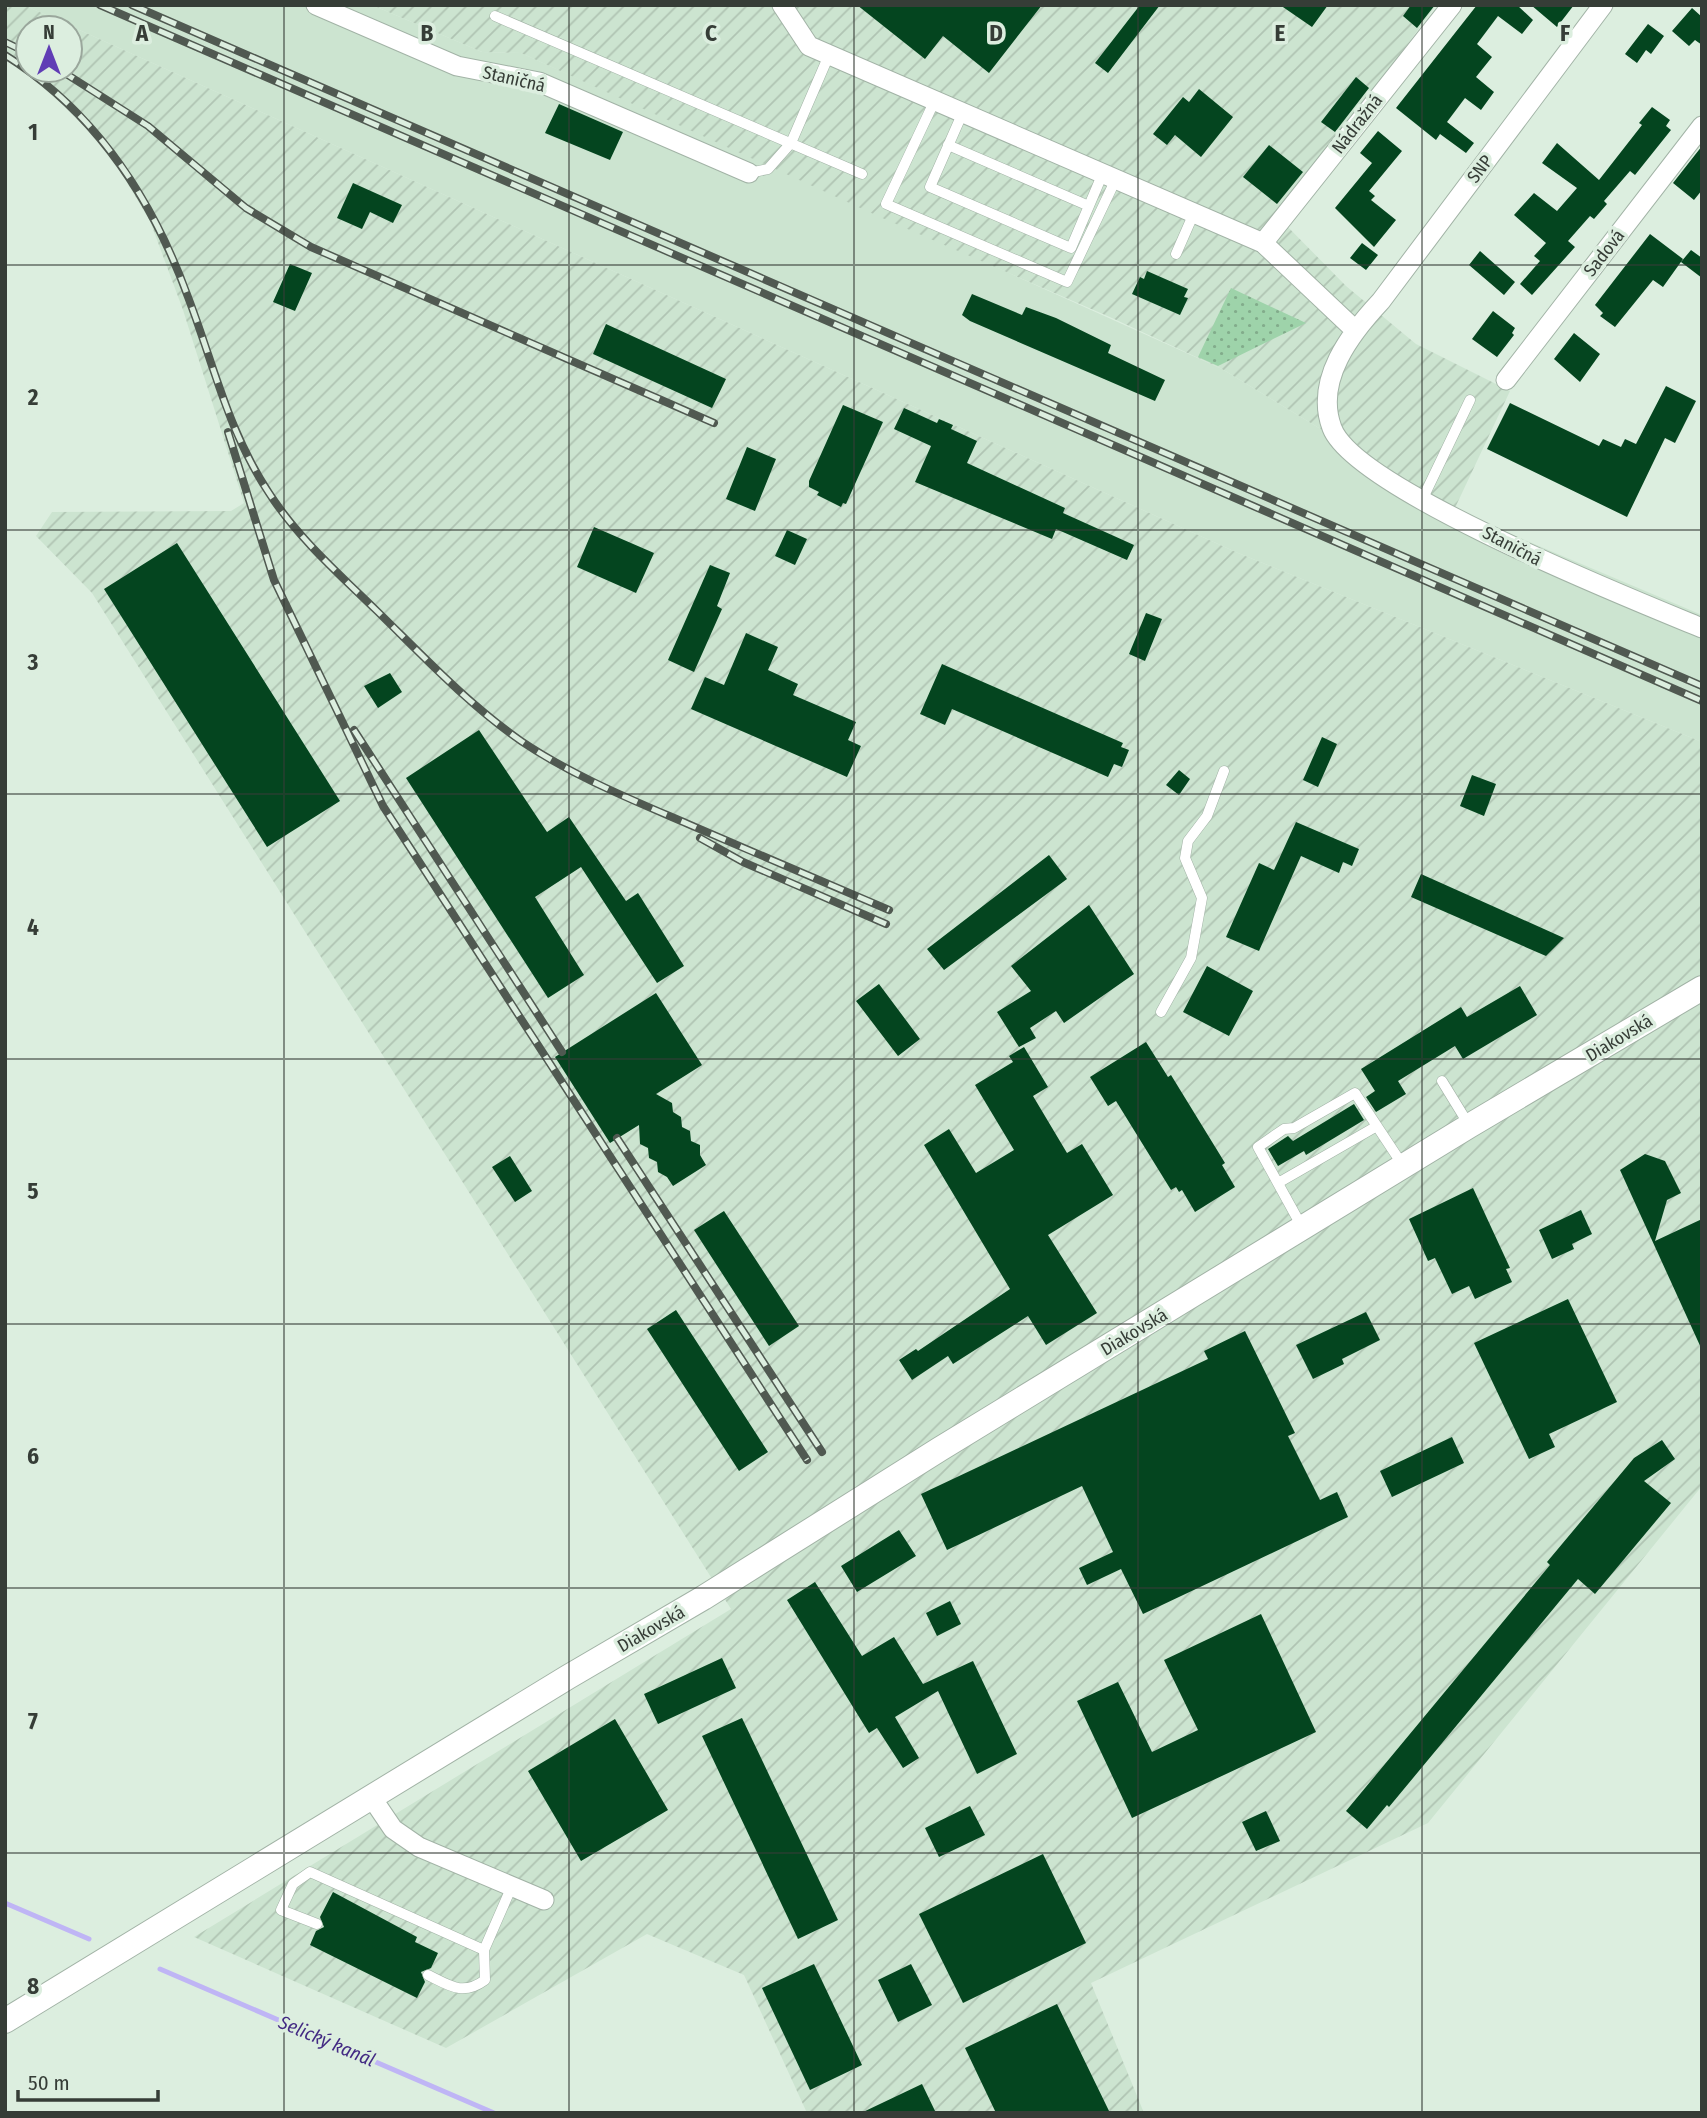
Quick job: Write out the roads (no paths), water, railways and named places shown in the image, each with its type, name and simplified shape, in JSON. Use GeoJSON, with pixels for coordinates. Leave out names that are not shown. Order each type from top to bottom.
{"type":"FeatureCollection","features":[{"type":"Feature","properties":{"kind":"street","name":"Staničná"},"geometry":{"type":"LineString","coordinates":[[316,5],[457,66],[539,82],[749,173]]}},
{"type":"Feature","properties":{"kind":"street"},"geometry":{"type":"LineString","coordinates":[[782,5],[809,46],[1263,243],[1354,329]]}},
{"type":"Feature","properties":{"kind":"street","name":"Nádražná"},"geometry":{"type":"LineString","coordinates":[[1263,243],[1452,5]]}},
{"type":"Feature","properties":{"kind":"street","name":"SNP"},"geometry":{"type":"LineString","coordinates":[[1339,437],[1332,429],[1328,395],[1336,364],[1354,329],[1381,301],[1603,5]]}},
{"type":"Feature","properties":{"kind":"street","name":"Sadová"},"geometry":{"type":"LineString","coordinates":[[1506,380],[1702,126]]}},
{"type":"Feature","properties":{"kind":"street","name":"Staničná"},"geometry":{"type":"LineString","coordinates":[[1339,437],[1356,459],[1549,565],[1702,628]]}},
{"type":"Feature","properties":{"kind":"street","name":"Diakovská"},"geometry":{"type":"LineString","coordinates":[[5,2021],[568,1677],[703,1598],[951,1442],[1469,1126],[1702,988]]}},
{"type":"Feature","properties":{"kind":"street"},"geometry":{"type":"LineString","coordinates":[[372,1798],[393,1829],[419,1847],[544,1900]]}},
{"type":"Feature","properties":{"kind":"lane"},"geometry":{"type":"LineString","coordinates":[[495,16],[862,174]]}},
{"type":"Feature","properties":{"kind":"lane"},"geometry":{"type":"LineString","coordinates":[[749,173],[768,169],[791,143],[829,55]]}},
{"type":"Feature","properties":{"kind":"lane"},"geometry":{"type":"LineString","coordinates":[[935,100],[886,204],[1067,282],[1109,176]]}},
{"type":"Feature","properties":{"kind":"lane"},"geometry":{"type":"LineString","coordinates":[[962,112],[930,187],[1071,248],[1089,206],[1109,176]]}},
{"type":"Feature","properties":{"kind":"lane"},"geometry":{"type":"LineString","coordinates":[[948,145],[1089,206]]}},
{"type":"Feature","properties":{"kind":"lane"},"geometry":{"type":"LineString","coordinates":[[1176,254],[1194,213]]}},
{"type":"Feature","properties":{"kind":"lane"},"geometry":{"type":"LineString","coordinates":[[1423,498],[1470,400]]}},
{"type":"Feature","properties":{"kind":"lane"},"geometry":{"type":"LineString","coordinates":[[1161,1012],[1191,958],[1202,898],[1185,858],[1188,841],[1207,816],[1223,771]]}},
{"type":"Feature","properties":{"kind":"lane"},"geometry":{"type":"LineString","coordinates":[[1442,1081],[1469,1126]]}},
{"type":"Feature","properties":{"kind":"lane"},"geometry":{"type":"LineString","coordinates":[[1303,1229],[1258,1147],[1284,1129],[1294,1128],[1354,1093],[1404,1167]]}},
{"type":"Feature","properties":{"kind":"lane"},"geometry":{"type":"LineString","coordinates":[[1278,1184],[1377,1126]]}},
{"type":"Feature","properties":{"kind":"lane"},"geometry":{"type":"LineString","coordinates":[[317,1924],[281,1910],[293,1884],[310,1872],[484,1950]]}},
{"type":"Feature","properties":{"kind":"lane"},"geometry":{"type":"LineString","coordinates":[[428,1975],[459,1991],[473,1989],[485,1980],[484,1950],[512,1886]]}},
{"type":"Feature","properties":{"kind":"waterway","name":"Selický kanál"},"geometry":{"type":"LineString","coordinates":[[5,1903],[89,1939]]}},
{"type":"Feature","properties":{"kind":"waterway","name":"Selický kanál"},"geometry":{"type":"LineString","coordinates":[[160,1969],[494,2113]]}},
{"type":"Feature","properties":{"kind":"railway"},"geometry":{"type":"LineString","coordinates":[[100,5],[1702,701]]}},
{"type":"Feature","properties":{"kind":"railway"},"geometry":{"type":"LineString","coordinates":[[132,5],[1702,686]]}},
{"type":"Feature","properties":{"kind":"railway"},"geometry":{"type":"LineString","coordinates":[[5,42],[14,46]]}},
{"type":"Feature","properties":{"kind":"railway"},"geometry":{"type":"LineString","coordinates":[[5,55],[67,103],[117,160],[138,192],[174,261],[232,422],[255,470],[280,509],[320,555],[429,662],[501,727],[581,776],[889,910]]}},
{"type":"Feature","properties":{"kind":"railway"},"geometry":{"type":"LineString","coordinates":[[82,84],[148,126],[246,208],[311,247],[714,423]]}},
{"type":"Feature","properties":{"kind":"railway"},"geometry":{"type":"LineString","coordinates":[[228,432],[274,580],[383,806],[807,1460]]}},
{"type":"Feature","properties":{"kind":"railway"},"geometry":{"type":"LineString","coordinates":[[354,730],[562,1052]]}},
{"type":"Feature","properties":{"kind":"railway"},"geometry":{"type":"LineString","coordinates":[[700,838],[743,862],[886,924]]}},
{"type":"Feature","properties":{"kind":"railway"},"geometry":{"type":"LineString","coordinates":[[617,1138],[822,1452]]}}]}
